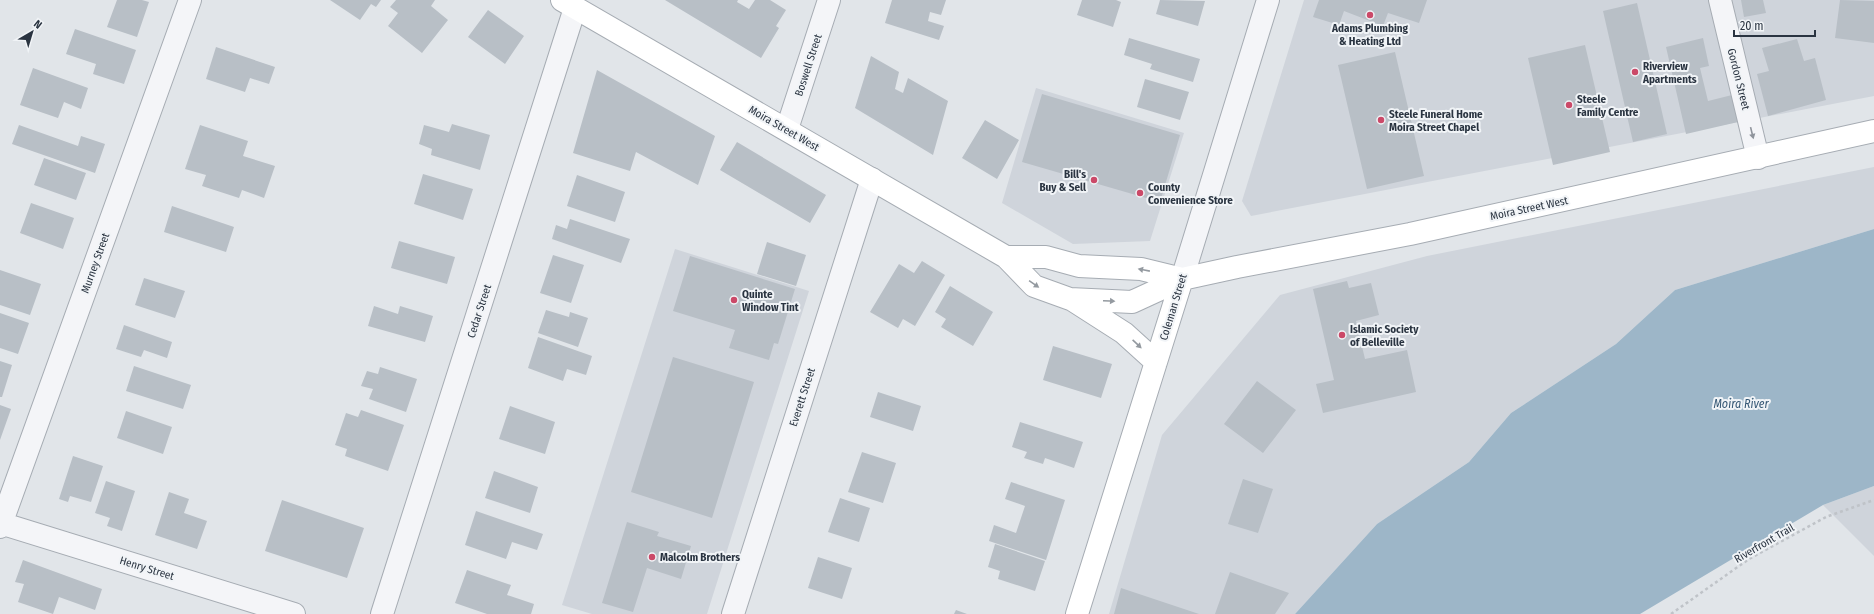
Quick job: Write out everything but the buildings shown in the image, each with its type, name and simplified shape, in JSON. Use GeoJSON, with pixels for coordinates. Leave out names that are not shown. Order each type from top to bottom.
{"type":"FeatureCollection","features":[{"type":"Feature","properties":{"kind":"main road","name":"Moira Street West"},"geometry":{"type":"LineString","coordinates":[[568,4],[787,129],[1006,257],[1034,286],[1070,298],[1132,302],[1182,279],[1410,234],[1758,158],[1874,131]]}},
{"type":"Feature","properties":{"kind":"main road","name":"Moira Street West"},"geometry":{"type":"LineString","coordinates":[[1006,257],[1046,257],[1079,266],[1141,269],[1182,279]]}},
{"type":"Feature","properties":{"kind":"main road","name":"Coleman Street"},"geometry":{"type":"LineString","coordinates":[[1077,614],[1182,279]]}},
{"type":"Feature","properties":{"kind":"main road"},"geometry":{"type":"LineString","coordinates":[[1070,298],[1124,332],[1156,362]]}},
{"type":"Feature","properties":{"kind":"street","name":"Murney Street"},"geometry":{"type":"LineString","coordinates":[[0,524],[190,0]]}},
{"type":"Feature","properties":{"kind":"street","name":"Boswell Street"},"geometry":{"type":"LineString","coordinates":[[787,129],[829,0]]}},
{"type":"Feature","properties":{"kind":"street","name":"Coleman Street"},"geometry":{"type":"LineString","coordinates":[[1182,279],[1268,0]]}},
{"type":"Feature","properties":{"kind":"street","name":"Gordon Street"},"geometry":{"type":"LineString","coordinates":[[1720,0],[1758,158]]}},
{"type":"Feature","properties":{"kind":"street","name":"Cedar Street"},"geometry":{"type":"LineString","coordinates":[[382,614],[568,4]]}},
{"type":"Feature","properties":{"kind":"street","name":"Everett Street"},"geometry":{"type":"LineString","coordinates":[[732,614],[872,179]]}},
{"type":"Feature","properties":{"kind":"street","name":"Henry Street"},"geometry":{"type":"LineString","coordinates":[[0,524],[294,614]]}},
{"type":"Feature","properties":{"kind":"path","name":"Riverfront Trail"},"geometry":{"type":"LineString","coordinates":[[1670,614],[1749,559],[1826,517],[1874,500]]}},
{"type":"Feature","properties":{"kind":"shaded area"},"geometry":{"type":"Polygon","coordinates":[[[1304,0],[1874,0],[1874,96],[1251,216],[1242,201],[1304,0]]]}},
{"type":"Feature","properties":{"kind":"shaded area"},"geometry":{"type":"Polygon","coordinates":[[[1036,88],[1184,133],[1150,241],[1073,244],[1002,203],[1036,88]]]}},
{"type":"Feature","properties":{"kind":"shaded area"},"geometry":{"type":"Polygon","coordinates":[[[1874,167],[1874,229],[1675,290],[1616,344],[1511,413],[1469,462],[1377,524],[1295,614],[1109,614],[1162,435],[1280,295],[1427,256],[1874,167]]]}},
{"type":"Feature","properties":{"kind":"shaded area"},"geometry":{"type":"Polygon","coordinates":[[[675,249],[809,291],[707,614],[592,614],[562,605],[675,249]]]}},
{"type":"Feature","properties":{"kind":"shaded area"},"geometry":{"type":"Polygon","coordinates":[[[1874,486],[1874,556],[1823,505],[1874,486]]]}},
{"type":"Feature","properties":{"kind":"water","name":"Moira River"},"geometry":{"type":"Polygon","coordinates":[[[1874,229],[1874,486],[1823,505],[1640,614],[1295,614],[1377,524],[1469,462],[1511,413],[1616,344],[1675,290],[1874,229]]]}},
{"type":"Feature","properties":{"kind":"place","name":"Adams Plumbing & Heating Ltd"},"geometry":{"type":"Point","coordinates":[1370,15]}},
{"type":"Feature","properties":{"kind":"place","name":"Riverview Apartments"},"geometry":{"type":"Point","coordinates":[1635,72]}},
{"type":"Feature","properties":{"kind":"place","name":"Steele Family Centre"},"geometry":{"type":"Point","coordinates":[1569,105]}},
{"type":"Feature","properties":{"kind":"place","name":"Steele Funeral Home Moira Street Chapel"},"geometry":{"type":"Point","coordinates":[1381,120]}},
{"type":"Feature","properties":{"kind":"place","name":"Bill's Buy & Sell"},"geometry":{"type":"Point","coordinates":[1094,180]}},
{"type":"Feature","properties":{"kind":"place","name":"County Convenience Store"},"geometry":{"type":"Point","coordinates":[1140,193]}},
{"type":"Feature","properties":{"kind":"place","name":"Quinte Window Tint"},"geometry":{"type":"Point","coordinates":[734,300]}},
{"type":"Feature","properties":{"kind":"place","name":"Islamic Society of Belleville"},"geometry":{"type":"Point","coordinates":[1342,335]}},
{"type":"Feature","properties":{"kind":"place","name":"Malcolm Brothers"},"geometry":{"type":"Point","coordinates":[652,557]}}]}
